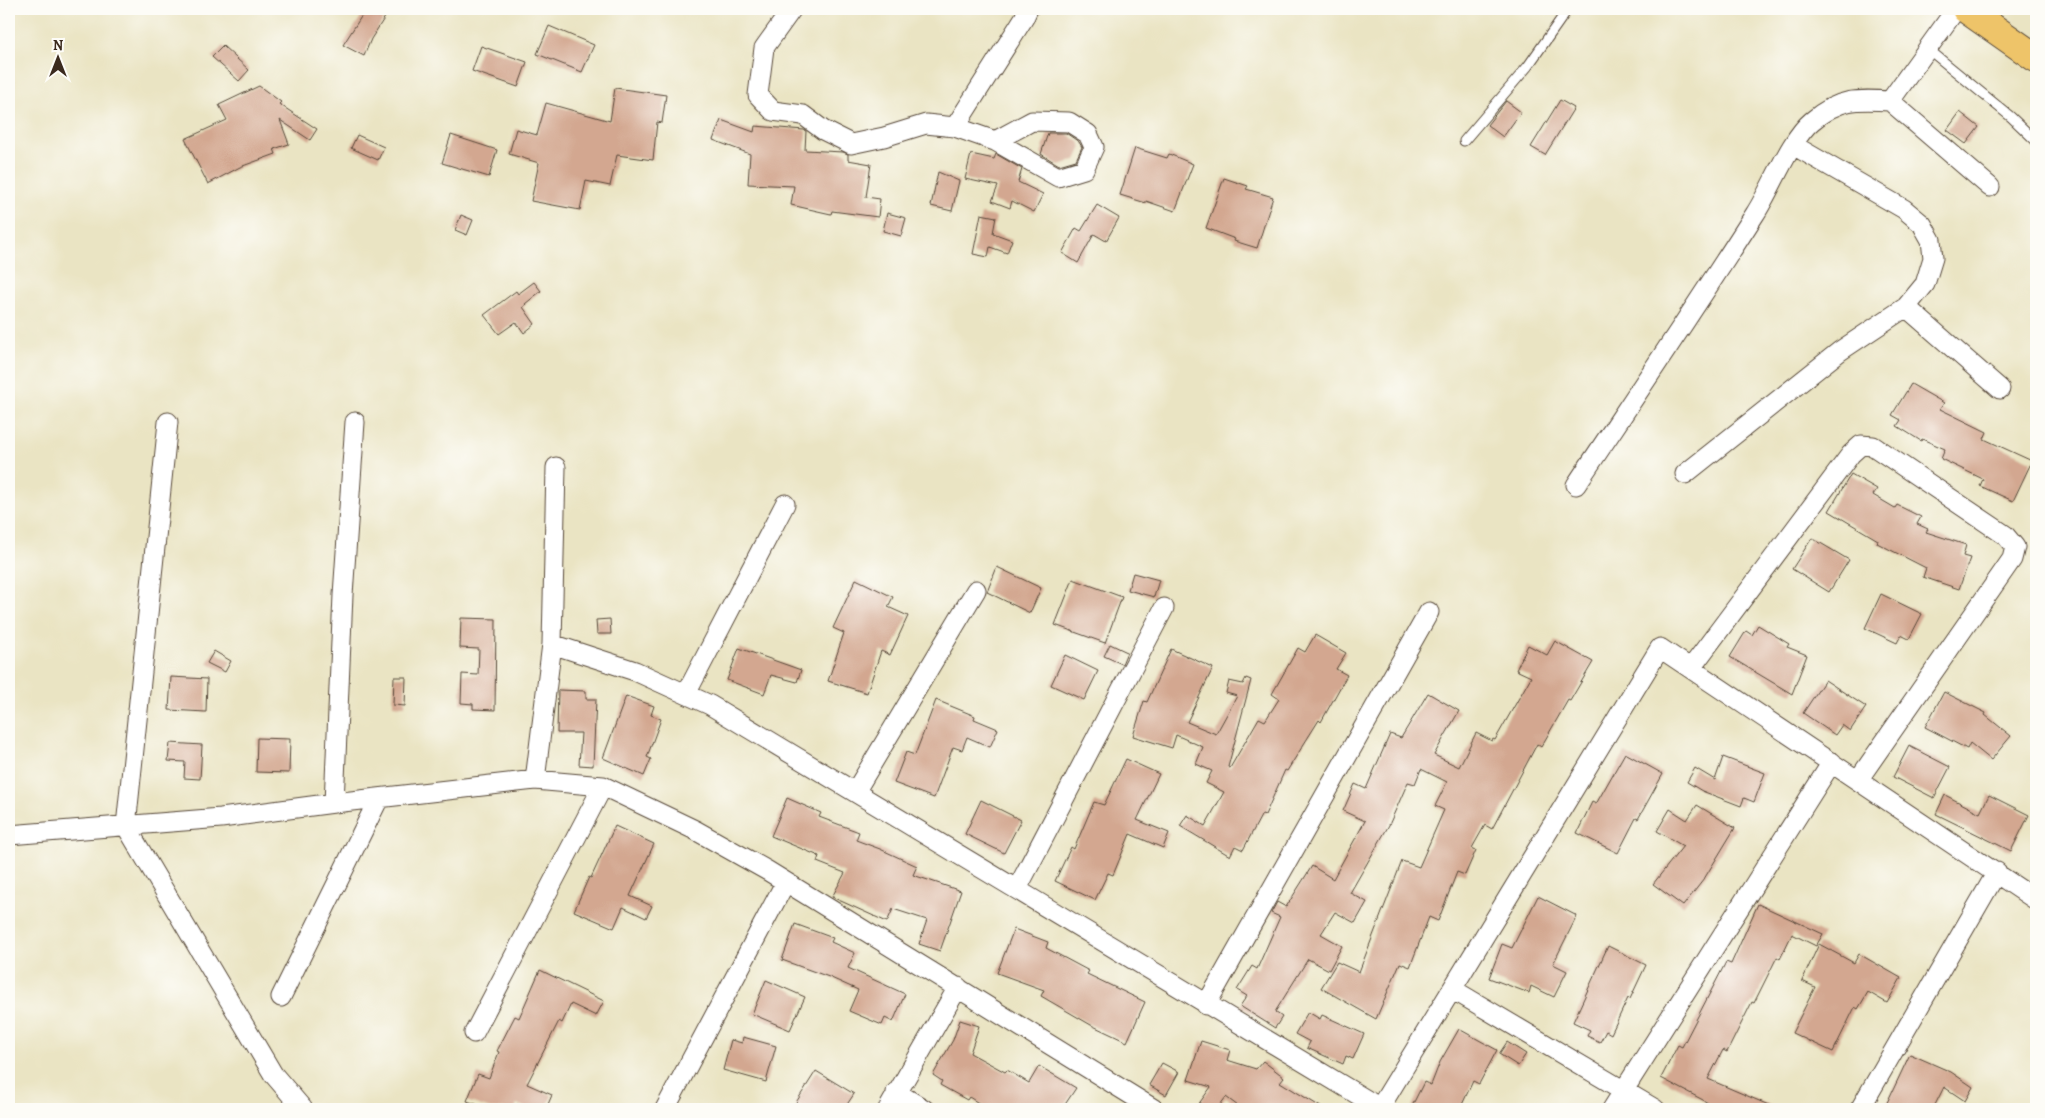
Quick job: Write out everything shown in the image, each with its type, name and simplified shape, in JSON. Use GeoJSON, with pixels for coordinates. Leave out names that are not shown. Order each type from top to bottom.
{"type":"FeatureCollection","features":[{"type":"Feature","properties":{"kind":"highway"},"geometry":{"type":"LineString","coordinates":[[1966,9],[2012,40],[2036,60]]}},
{"type":"Feature","properties":{"kind":"street"},"geometry":{"type":"LineString","coordinates":[[792,9],[764,48],[758,95],[774,111],[803,115],[823,130],[851,144],[884,137],[926,124],[955,126],[995,141],[1058,177],[1084,169],[1094,147],[1088,134],[1068,122],[1032,121],[995,141]]}},
{"type":"Feature","properties":{"kind":"street"},"geometry":{"type":"LineString","coordinates":[[955,126],[1028,9]]}},
{"type":"Feature","properties":{"kind":"street"},"geometry":{"type":"LineString","coordinates":[[1890,101],[1956,9]]}},
{"type":"Feature","properties":{"kind":"street"},"geometry":{"type":"LineString","coordinates":[[1576,485],[1757,212],[1793,146],[1810,122],[1832,106],[1857,99],[1890,101],[1990,187]]}},
{"type":"Feature","properties":{"kind":"street"},"geometry":{"type":"LineString","coordinates":[[1685,474],[1840,351],[1906,308],[1925,284],[1933,258],[1931,240],[1922,224],[1904,209],[1793,146]]}},
{"type":"Feature","properties":{"kind":"street"},"geometry":{"type":"LineString","coordinates":[[1906,308],[2000,389]]}},
{"type":"Feature","properties":{"kind":"street"},"geometry":{"type":"LineString","coordinates":[[168,422],[126,826],[272,1074],[303,1109]]}},
{"type":"Feature","properties":{"kind":"street"},"geometry":{"type":"LineString","coordinates":[[334,803],[343,595],[355,422]]}},
{"type":"Feature","properties":{"kind":"street"},"geometry":{"type":"LineString","coordinates":[[1691,668],[1851,454],[1860,445],[1873,446],[2005,535],[2015,547],[2012,559],[1858,780]]}},
{"type":"Feature","properties":{"kind":"street"},"geometry":{"type":"LineString","coordinates":[[535,780],[552,644],[556,467]]}},
{"type":"Feature","properties":{"kind":"street"},"geometry":{"type":"LineString","coordinates":[[686,694],[785,504]]}},
{"type":"Feature","properties":{"kind":"street"},"geometry":{"type":"LineString","coordinates":[[856,792],[976,590]]}},
{"type":"Feature","properties":{"kind":"street"},"geometry":{"type":"LineString","coordinates":[[1017,889],[1164,608]]}},
{"type":"Feature","properties":{"kind":"street"},"geometry":{"type":"LineString","coordinates":[[1206,1005],[1429,612]]}},
{"type":"Feature","properties":{"kind":"street"},"geometry":{"type":"LineString","coordinates":[[552,644],[634,671],[710,705],[1379,1108],[1660,648],[1996,872],[2033,890]]}},
{"type":"Feature","properties":{"kind":"street"},"geometry":{"type":"LineString","coordinates":[[1612,1109],[1622,1090],[1832,762]]}},
{"type":"Feature","properties":{"kind":"street"},"geometry":{"type":"LineString","coordinates":[[9,835],[221,818],[535,780],[603,786],[695,830],[958,987],[1154,1109]]}},
{"type":"Feature","properties":{"kind":"street"},"geometry":{"type":"LineString","coordinates":[[474,1033],[603,786]]}},
{"type":"Feature","properties":{"kind":"street"},"geometry":{"type":"LineString","coordinates":[[281,997],[379,798]]}},
{"type":"Feature","properties":{"kind":"street"},"geometry":{"type":"LineString","coordinates":[[1860,1109],[1996,872]]}},
{"type":"Feature","properties":{"kind":"street"},"geometry":{"type":"LineString","coordinates":[[665,1109],[785,883]]}},
{"type":"Feature","properties":{"kind":"street"},"geometry":{"type":"LineString","coordinates":[[888,1109],[896,1092],[958,987]]}},
{"type":"Feature","properties":{"kind":"street"},"geometry":{"type":"LineString","coordinates":[[1452,990],[1655,1109]]}},
{"type":"Feature","properties":{"kind":"street"},"geometry":{"type":"LineString","coordinates":[[896,1092],[924,1109]]}},
{"type":"Feature","properties":{"kind":"lane"},"geometry":{"type":"LineString","coordinates":[[1464,141],[1528,66],[1568,9]]}},
{"type":"Feature","properties":{"kind":"lane"},"geometry":{"type":"LineString","coordinates":[[1928,49],[2011,116],[2036,141]]}},
{"type":"Feature","properties":{"kind":"building"},"geometry":{"type":"Polygon","coordinates":[[[366,9],[378,9],[387,14],[371,39],[364,56],[343,45],[366,9]]]}},
{"type":"Feature","properties":{"kind":"building"},"geometry":{"type":"Polygon","coordinates":[[[549,26],[594,45],[582,72],[537,54],[549,26]]]}},
{"type":"Feature","properties":{"kind":"building"},"geometry":{"type":"Polygon","coordinates":[[[223,46],[249,70],[239,81],[212,57],[223,46]]]}},
{"type":"Feature","properties":{"kind":"building"},"geometry":{"type":"Polygon","coordinates":[[[481,46],[527,62],[518,87],[472,71],[481,46]]]}},
{"type":"Feature","properties":{"kind":"building"},"geometry":{"type":"Polygon","coordinates":[[[259,86],[281,102],[279,104],[317,129],[310,140],[280,120],[289,144],[274,149],[276,154],[240,167],[208,184],[185,139],[227,120],[219,105],[259,86]]]}},
{"type":"Feature","properties":{"kind":"building"},"geometry":{"type":"Polygon","coordinates":[[[615,88],[666,95],[662,123],[657,122],[653,160],[617,155],[610,186],[586,181],[580,210],[531,201],[539,163],[509,154],[516,129],[537,135],[546,103],[610,121],[615,88]]]}},
{"type":"Feature","properties":{"kind":"building"},"geometry":{"type":"Polygon","coordinates":[[[1560,100],[1574,108],[1545,155],[1531,147],[1560,100]]]}},
{"type":"Feature","properties":{"kind":"building"},"geometry":{"type":"Polygon","coordinates":[[[1506,101],[1521,112],[1503,137],[1487,125],[1506,101]]]}},
{"type":"Feature","properties":{"kind":"building"},"geometry":{"type":"Polygon","coordinates":[[[1960,112],[1979,127],[1966,144],[1947,130],[1960,112]]]}},
{"type":"Feature","properties":{"kind":"building"},"geometry":{"type":"Polygon","coordinates":[[[721,120],[754,132],[755,126],[804,130],[806,131],[805,150],[843,152],[848,154],[848,160],[871,164],[866,197],[880,199],[878,217],[832,211],[831,214],[791,205],[794,186],[748,184],[750,154],[713,140],[721,120]]]}},
{"type":"Feature","properties":{"kind":"building"},"geometry":{"type":"Polygon","coordinates":[[[1048,133],[1066,133],[1079,142],[1082,147],[1076,160],[1059,165],[1041,154],[1048,133]]]}},
{"type":"Feature","properties":{"kind":"building"},"geometry":{"type":"Polygon","coordinates":[[[357,135],[384,147],[378,160],[351,148],[357,135]]]}},
{"type":"Feature","properties":{"kind":"building"},"geometry":{"type":"Polygon","coordinates":[[[451,135],[497,150],[489,177],[442,163],[451,135]]]}},
{"type":"Feature","properties":{"kind":"building"},"geometry":{"type":"Polygon","coordinates":[[[1135,148],[1167,158],[1169,154],[1193,164],[1175,211],[1146,201],[1146,203],[1120,195],[1135,148]]]}},
{"type":"Feature","properties":{"kind":"building"},"geometry":{"type":"Polygon","coordinates":[[[971,154],[994,159],[996,154],[1022,169],[1018,182],[1043,194],[1034,212],[1012,201],[1010,208],[992,201],[998,186],[965,179],[971,154]]]}},
{"type":"Feature","properties":{"kind":"building"},"geometry":{"type":"Polygon","coordinates":[[[938,172],[959,181],[952,211],[931,206],[938,172]]]}},
{"type":"Feature","properties":{"kind":"building"},"geometry":{"type":"Polygon","coordinates":[[[1224,178],[1248,186],[1246,189],[1273,197],[1257,248],[1234,241],[1235,239],[1206,228],[1224,178]]]}},
{"type":"Feature","properties":{"kind":"building"},"geometry":{"type":"Polygon","coordinates":[[[1097,205],[1119,218],[1106,241],[1094,234],[1078,263],[1062,253],[1076,228],[1081,231],[1097,205]]]}},
{"type":"Feature","properties":{"kind":"building"},"geometry":{"type":"Polygon","coordinates":[[[887,213],[906,218],[901,236],[883,231],[887,213]]]}},
{"type":"Feature","properties":{"kind":"building"},"geometry":{"type":"Polygon","coordinates":[[[981,214],[996,217],[993,233],[1012,240],[1007,253],[990,247],[988,257],[973,254],[981,214]]]}},
{"type":"Feature","properties":{"kind":"building"},"geometry":{"type":"Polygon","coordinates":[[[461,215],[473,220],[467,235],[455,230],[461,215]]]}},
{"type":"Feature","properties":{"kind":"building"},"geometry":{"type":"Polygon","coordinates":[[[534,282],[541,291],[523,307],[535,324],[524,333],[516,322],[499,334],[484,315],[516,291],[518,294],[534,282]]]}},
{"type":"Feature","properties":{"kind":"building"},"geometry":{"type":"Polygon","coordinates":[[[1911,384],[1944,403],[1940,409],[1987,432],[1984,439],[2032,461],[2013,501],[1980,486],[1983,479],[1941,459],[1945,449],[1922,439],[1921,441],[1897,426],[1901,420],[1892,415],[1911,384]]]}},
{"type":"Feature","properties":{"kind":"building"},"geometry":{"type":"Polygon","coordinates":[[[1851,474],[1877,489],[1873,495],[1895,508],[1897,505],[1921,517],[1917,524],[1928,529],[1926,532],[1966,545],[1963,556],[1970,558],[1959,589],[1923,577],[1926,568],[1877,543],[1878,540],[1829,511],[1851,474]]]}},
{"type":"Feature","properties":{"kind":"building"},"geometry":{"type":"Polygon","coordinates":[[[1812,538],[1849,560],[1829,592],[1792,569],[1812,538]]]}},
{"type":"Feature","properties":{"kind":"building"},"geometry":{"type":"Polygon","coordinates":[[[997,567],[1041,588],[1030,613],[987,592],[997,567]]]}},
{"type":"Feature","properties":{"kind":"building"},"geometry":{"type":"Polygon","coordinates":[[[1133,573],[1159,580],[1154,597],[1128,590],[1133,573]]]}},
{"type":"Feature","properties":{"kind":"building"},"geometry":{"type":"Polygon","coordinates":[[[856,579],[893,597],[888,607],[908,616],[890,655],[881,651],[867,693],[828,681],[844,633],[833,628],[856,579]]]}},
{"type":"Feature","properties":{"kind":"building"},"geometry":{"type":"Polygon","coordinates":[[[1073,579],[1122,597],[1105,643],[1055,625],[1073,579]]]}},
{"type":"Feature","properties":{"kind":"building"},"geometry":{"type":"Polygon","coordinates":[[[1881,594],[1922,614],[1909,639],[1901,635],[1897,643],[1865,628],[1881,594]]]}},
{"type":"Feature","properties":{"kind":"building"},"geometry":{"type":"Polygon","coordinates":[[[461,618],[496,619],[495,710],[473,709],[473,704],[461,703],[462,674],[478,675],[479,649],[460,648],[461,618]]]}},
{"type":"Feature","properties":{"kind":"building"},"geometry":{"type":"Polygon","coordinates":[[[610,619],[611,634],[597,634],[596,620],[610,619]]]}},
{"type":"Feature","properties":{"kind":"building"},"geometry":{"type":"Polygon","coordinates":[[[1758,625],[1789,644],[1787,647],[1807,655],[1792,694],[1730,657],[1746,631],[1752,635],[1758,625]]]}},
{"type":"Feature","properties":{"kind":"building"},"geometry":{"type":"Polygon","coordinates":[[[1315,635],[1346,653],[1336,669],[1347,675],[1321,722],[1319,720],[1287,771],[1285,770],[1265,815],[1262,814],[1243,850],[1235,846],[1230,856],[1180,826],[1187,815],[1205,826],[1224,792],[1206,783],[1212,771],[1196,764],[1203,747],[1176,735],[1172,748],[1133,736],[1144,701],[1147,702],[1171,649],[1213,668],[1187,722],[1216,734],[1237,696],[1226,693],[1229,681],[1243,684],[1246,678],[1251,680],[1228,767],[1230,768],[1259,718],[1265,721],[1279,699],[1272,694],[1298,648],[1305,652],[1315,635]]]}},
{"type":"Feature","properties":{"kind":"building"},"geometry":{"type":"Polygon","coordinates":[[[1555,641],[1593,662],[1541,747],[1537,744],[1492,829],[1485,825],[1472,848],[1476,850],[1465,875],[1457,872],[1438,921],[1429,917],[1410,967],[1400,963],[1376,1019],[1321,988],[1337,962],[1359,972],[1402,861],[1419,867],[1444,810],[1435,806],[1447,782],[1421,769],[1415,784],[1408,782],[1389,825],[1350,893],[1367,902],[1355,923],[1335,912],[1321,934],[1342,946],[1329,970],[1308,959],[1275,1012],[1282,1017],[1275,1028],[1240,1006],[1247,996],[1237,990],[1252,966],[1257,969],[1280,917],[1271,913],[1277,902],[1286,907],[1312,866],[1333,879],[1365,821],[1343,811],[1355,784],[1366,789],[1390,734],[1401,738],[1428,693],[1459,711],[1434,755],[1459,767],[1476,733],[1492,741],[1493,739],[1495,740],[1531,677],[1516,670],[1528,645],[1547,655],[1555,641]]]}},
{"type":"Feature","properties":{"kind":"building"},"geometry":{"type":"Polygon","coordinates":[[[1110,644],[1127,652],[1122,664],[1104,656],[1110,644]]]}},
{"type":"Feature","properties":{"kind":"building"},"geometry":{"type":"Polygon","coordinates":[[[739,648],[801,670],[797,682],[771,675],[764,694],[727,680],[739,648]]]}},
{"type":"Feature","properties":{"kind":"building"},"geometry":{"type":"Polygon","coordinates":[[[214,651],[231,661],[225,672],[207,663],[214,651]]]}},
{"type":"Feature","properties":{"kind":"building"},"geometry":{"type":"Polygon","coordinates":[[[1065,655],[1098,671],[1084,700],[1051,685],[1065,655]]]}},
{"type":"Feature","properties":{"kind":"building"},"geometry":{"type":"Polygon","coordinates":[[[171,677],[207,679],[206,712],[169,710],[171,677]]]}},
{"type":"Feature","properties":{"kind":"building"},"geometry":{"type":"Polygon","coordinates":[[[394,677],[406,677],[405,706],[393,705],[394,677]]]}},
{"type":"Feature","properties":{"kind":"building"},"geometry":{"type":"Polygon","coordinates":[[[1825,680],[1866,707],[1850,731],[1842,725],[1835,735],[1803,713],[1825,680]]]}},
{"type":"Feature","properties":{"kind":"building"},"geometry":{"type":"Polygon","coordinates":[[[558,690],[586,691],[586,699],[596,699],[593,766],[579,765],[581,733],[557,733],[558,690]]]}},
{"type":"Feature","properties":{"kind":"building"},"geometry":{"type":"Polygon","coordinates":[[[1944,692],[1986,713],[1985,715],[2011,736],[1991,760],[1970,743],[1967,749],[1925,727],[1944,692]]]}},
{"type":"Feature","properties":{"kind":"building"},"geometry":{"type":"Polygon","coordinates":[[[626,696],[654,706],[651,715],[661,719],[647,757],[651,759],[644,776],[603,758],[626,696]]]}},
{"type":"Feature","properties":{"kind":"building"},"geometry":{"type":"Polygon","coordinates":[[[936,700],[975,716],[974,719],[998,729],[990,747],[967,737],[962,750],[953,747],[934,798],[894,783],[906,752],[915,755],[936,700]]]}},
{"type":"Feature","properties":{"kind":"building"},"geometry":{"type":"Polygon","coordinates":[[[257,738],[290,739],[289,773],[256,772],[257,738]]]}},
{"type":"Feature","properties":{"kind":"building"},"geometry":{"type":"Polygon","coordinates":[[[170,743],[202,745],[200,779],[184,778],[185,762],[168,761],[170,743]]]}},
{"type":"Feature","properties":{"kind":"building"},"geometry":{"type":"Polygon","coordinates":[[[1909,746],[1950,767],[1934,798],[1893,777],[1909,746]]]}},
{"type":"Feature","properties":{"kind":"building"},"geometry":{"type":"Polygon","coordinates":[[[1625,753],[1663,774],[1638,819],[1636,818],[1618,853],[1577,833],[1592,802],[1596,804],[1625,753]]]}},
{"type":"Feature","properties":{"kind":"building"},"geometry":{"type":"Polygon","coordinates":[[[1723,757],[1765,773],[1754,802],[1744,798],[1741,806],[1702,791],[1687,782],[1695,768],[1715,780],[1723,757]]]}},
{"type":"Feature","properties":{"kind":"building"},"geometry":{"type":"Polygon","coordinates":[[[1126,759],[1159,774],[1137,820],[1169,833],[1163,848],[1130,834],[1113,875],[1108,873],[1095,900],[1055,881],[1071,847],[1074,849],[1094,802],[1104,805],[1126,759]]]}},
{"type":"Feature","properties":{"kind":"building"},"geometry":{"type":"Polygon","coordinates":[[[1945,795],[1980,813],[1989,795],[2029,815],[2011,851],[1936,814],[1945,795]]]}},
{"type":"Feature","properties":{"kind":"building"},"geometry":{"type":"Polygon","coordinates":[[[787,798],[821,813],[819,817],[859,832],[856,840],[917,866],[913,875],[961,891],[940,951],[919,944],[927,920],[893,909],[887,922],[832,897],[845,873],[817,862],[819,856],[771,836],[787,798]]]}},
{"type":"Feature","properties":{"kind":"building"},"geometry":{"type":"Polygon","coordinates":[[[981,800],[1021,820],[1004,853],[965,834],[981,800]]]}},
{"type":"Feature","properties":{"kind":"building"},"geometry":{"type":"Polygon","coordinates":[[[1697,805],[1735,828],[1704,879],[1683,906],[1653,884],[1683,846],[1657,831],[1670,809],[1687,820],[1697,805]]]}},
{"type":"Feature","properties":{"kind":"building"},"geometry":{"type":"Polygon","coordinates":[[[615,826],[654,844],[630,896],[652,906],[646,918],[623,907],[614,928],[574,911],[615,826]]]}},
{"type":"Feature","properties":{"kind":"building"},"geometry":{"type":"Polygon","coordinates":[[[1538,896],[1577,916],[1553,964],[1567,971],[1554,997],[1531,986],[1529,993],[1489,978],[1502,944],[1512,948],[1538,896]]]}},
{"type":"Feature","properties":{"kind":"building"},"geometry":{"type":"Polygon","coordinates":[[[1758,904],[1823,934],[1816,946],[1792,934],[1780,959],[1777,957],[1754,1003],[1752,1002],[1727,1052],[1723,1050],[1708,1079],[1778,1109],[1705,1109],[1708,1103],[1661,1078],[1678,1045],[1682,1047],[1726,962],[1731,964],[1758,904]]]}},
{"type":"Feature","properties":{"kind":"building"},"geometry":{"type":"Polygon","coordinates":[[[795,924],[833,938],[831,942],[855,953],[848,968],[905,994],[893,1022],[885,1018],[882,1025],[849,1011],[858,990],[782,960],[795,924]]]}},
{"type":"Feature","properties":{"kind":"building"},"geometry":{"type":"Polygon","coordinates":[[[1014,929],[1048,942],[1046,948],[1089,971],[1087,974],[1145,1002],[1127,1042],[1091,1025],[1041,996],[1044,990],[997,973],[1014,929]]]}},
{"type":"Feature","properties":{"kind":"building"},"geometry":{"type":"Polygon","coordinates":[[[1819,944],[1854,963],[1859,954],[1901,978],[1887,1003],[1868,992],[1858,1009],[1855,1007],[1833,1052],[1792,1033],[1815,987],[1802,981],[1819,944]]]}},
{"type":"Feature","properties":{"kind":"building"},"geometry":{"type":"Polygon","coordinates":[[[1608,946],[1646,965],[1611,1034],[1606,1031],[1600,1042],[1587,1036],[1590,1030],[1573,1022],[1608,946]]]}},
{"type":"Feature","properties":{"kind":"building"},"geometry":{"type":"Polygon","coordinates":[[[540,970],[604,1001],[596,1016],[571,1004],[562,1023],[559,1021],[527,1084],[552,1095],[546,1109],[528,1109],[517,1104],[515,1109],[490,1109],[467,1101],[478,1074],[489,1078],[499,1052],[497,1051],[515,1016],[519,1018],[540,970]]]}},
{"type":"Feature","properties":{"kind":"building"},"geometry":{"type":"Polygon","coordinates":[[[766,980],[805,997],[790,1030],[752,1014],[766,980]]]}},
{"type":"Feature","properties":{"kind":"building"},"geometry":{"type":"Polygon","coordinates":[[[1308,1012],[1320,1019],[1322,1015],[1364,1034],[1353,1059],[1346,1056],[1343,1064],[1307,1048],[1310,1042],[1295,1034],[1308,1012]]]}},
{"type":"Feature","properties":{"kind":"building"},"geometry":{"type":"Polygon","coordinates":[[[960,1020],[979,1026],[970,1053],[1005,1072],[1007,1070],[1029,1083],[1039,1066],[1076,1088],[1062,1109],[988,1109],[969,1097],[967,1100],[940,1085],[942,1081],[933,1075],[953,1040],[960,1020]]]}},
{"type":"Feature","properties":{"kind":"building"},"geometry":{"type":"Polygon","coordinates":[[[1459,1029],[1497,1050],[1479,1084],[1473,1081],[1460,1109],[1419,1109],[1412,1106],[1424,1082],[1431,1085],[1440,1062],[1459,1029]]]}},
{"type":"Feature","properties":{"kind":"building"},"geometry":{"type":"Polygon","coordinates":[[[743,1037],[776,1046],[766,1082],[723,1070],[731,1040],[742,1043],[743,1037]]]}},
{"type":"Feature","properties":{"kind":"building"},"geometry":{"type":"Polygon","coordinates":[[[1201,1041],[1230,1050],[1227,1060],[1256,1069],[1263,1061],[1284,1077],[1280,1082],[1324,1109],[1242,1109],[1226,1097],[1217,1109],[1195,1109],[1211,1087],[1188,1080],[1201,1041]]]}},
{"type":"Feature","properties":{"kind":"building"},"geometry":{"type":"Polygon","coordinates":[[[1507,1042],[1526,1054],[1518,1066],[1499,1054],[1507,1042]]]}},
{"type":"Feature","properties":{"kind":"building"},"geometry":{"type":"Polygon","coordinates":[[[1910,1054],[1951,1072],[1973,1087],[1965,1101],[1944,1087],[1933,1109],[1884,1109],[1910,1054]]]}},
{"type":"Feature","properties":{"kind":"building"},"geometry":{"type":"Polygon","coordinates":[[[1162,1063],[1179,1072],[1166,1095],[1149,1085],[1162,1063]]]}},
{"type":"Feature","properties":{"kind":"building"},"geometry":{"type":"Polygon","coordinates":[[[816,1071],[854,1094],[844,1109],[803,1109],[795,1104],[816,1071]]]}}]}
